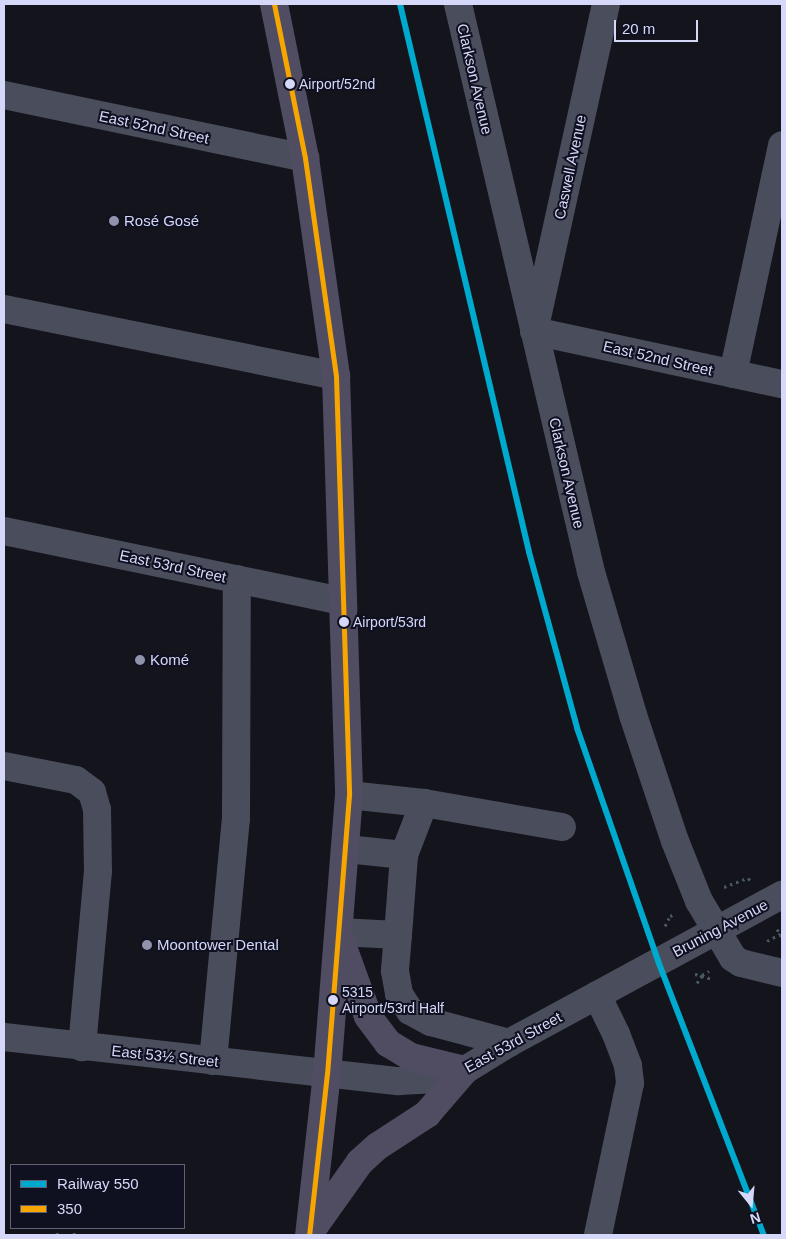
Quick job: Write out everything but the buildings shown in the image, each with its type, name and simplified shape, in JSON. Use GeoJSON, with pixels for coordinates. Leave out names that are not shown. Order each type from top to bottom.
{"type":"FeatureCollection","features":[{"type":"Feature","properties":{"kind":"main road"},"geometry":{"type":"LineString","coordinates":[[274,4],[304,158],[336,376],[349,795],[327,1073],[309,1234]]}},
{"type":"Feature","properties":{"kind":"main road"},"geometry":{"type":"LineString","coordinates":[[309,1234],[360,1162],[378,1146],[427,1114],[465,1070],[411,1057],[388,1043],[368,1016],[339,934]]}},
{"type":"Feature","properties":{"kind":"street","name":"Clarkson Avenue"},"geometry":{"type":"LineString","coordinates":[[458,4],[591,572],[622,682],[675,840],[696,895],[716,930]]}},
{"type":"Feature","properties":{"kind":"street","name":"Caswell Avenue"},"geometry":{"type":"LineString","coordinates":[[534,331],[606,4]]}},
{"type":"Feature","properties":{"kind":"street","name":"East 52nd Street"},"geometry":{"type":"LineString","coordinates":[[4,95],[304,158]]}},
{"type":"Feature","properties":{"kind":"street"},"geometry":{"type":"LineString","coordinates":[[733,374],[782,145]]}},
{"type":"Feature","properties":{"kind":"street"},"geometry":{"type":"LineString","coordinates":[[4,309],[336,376]]}},
{"type":"Feature","properties":{"kind":"street","name":"East 52nd Street"},"geometry":{"type":"LineString","coordinates":[[534,331],[782,384]]}},
{"type":"Feature","properties":{"kind":"street","name":"East 53rd Street"},"geometry":{"type":"LineString","coordinates":[[4,530],[342,601]]}},
{"type":"Feature","properties":{"kind":"street"},"geometry":{"type":"LineString","coordinates":[[213,1061],[236,819],[238,579]]}},
{"type":"Feature","properties":{"kind":"street"},"geometry":{"type":"LineString","coordinates":[[4,766],[76,780],[92,792],[97,809],[98,871],[82,1047]]}},
{"type":"Feature","properties":{"kind":"street"},"geometry":{"type":"LineString","coordinates":[[349,795],[424,803],[562,827]]}},
{"type":"Feature","properties":{"kind":"street"},"geometry":{"type":"LineString","coordinates":[[424,803],[404,855],[395,971],[399,994],[410,1011],[431,1022],[509,1043]]}},
{"type":"Feature","properties":{"kind":"street"},"geometry":{"type":"LineString","coordinates":[[346,849],[404,855]]}},
{"type":"Feature","properties":{"kind":"street","name":"Bruning Avenue"},"geometry":{"type":"LineString","coordinates":[[658,961],[782,895]]}},
{"type":"Feature","properties":{"kind":"street"},"geometry":{"type":"LineString","coordinates":[[716,930],[733,958],[741,963],[782,973]]}},
{"type":"Feature","properties":{"kind":"street"},"geometry":{"type":"LineString","coordinates":[[339,934],[398,935]]}},
{"type":"Feature","properties":{"kind":"street","name":"East 53rd Street"},"geometry":{"type":"LineString","coordinates":[[327,1073],[399,1081],[433,1079],[465,1070],[509,1043],[658,961]]}},
{"type":"Feature","properties":{"kind":"street"},"geometry":{"type":"LineString","coordinates":[[597,995],[616,1034],[628,1066],[630,1083],[598,1235]]}},
{"type":"Feature","properties":{"kind":"street","name":"East 53½ Street"},"geometry":{"type":"LineString","coordinates":[[4,1036],[82,1047],[327,1073]]}},
{"type":"Feature","properties":{"kind":"path"},"geometry":{"type":"LineString","coordinates":[[768,940],[782,933]]}},
{"type":"Feature","properties":{"kind":"rail line","name":"550"},"geometry":{"type":"LineString","coordinates":[[400,4],[529,552],[577,728],[658,961],[764,1235]]}},
{"type":"Feature","properties":{"kind":"transit line","name":"350"},"geometry":{"type":"LineString","coordinates":[[274,4],[305,158],[336,376],[349,795],[327,1073],[309,1235]]}},
{"type":"Feature","properties":{"kind":"place","name":"Airport/52nd"},"geometry":{"type":"Point","coordinates":[290,84]}},
{"type":"Feature","properties":{"kind":"place","name":"Rosé Gosé"},"geometry":{"type":"Point","coordinates":[114,221]}},
{"type":"Feature","properties":{"kind":"place","name":"Airport/53rd"},"geometry":{"type":"Point","coordinates":[344,622]}},
{"type":"Feature","properties":{"kind":"place","name":"Komé"},"geometry":{"type":"Point","coordinates":[140,660]}},
{"type":"Feature","properties":{"kind":"place","name":"Moontower Dental"},"geometry":{"type":"Point","coordinates":[147,945]}},
{"type":"Feature","properties":{"kind":"place","name":"5315 Airport/53rd Half"},"geometry":{"type":"Point","coordinates":[333,1000]}}]}
